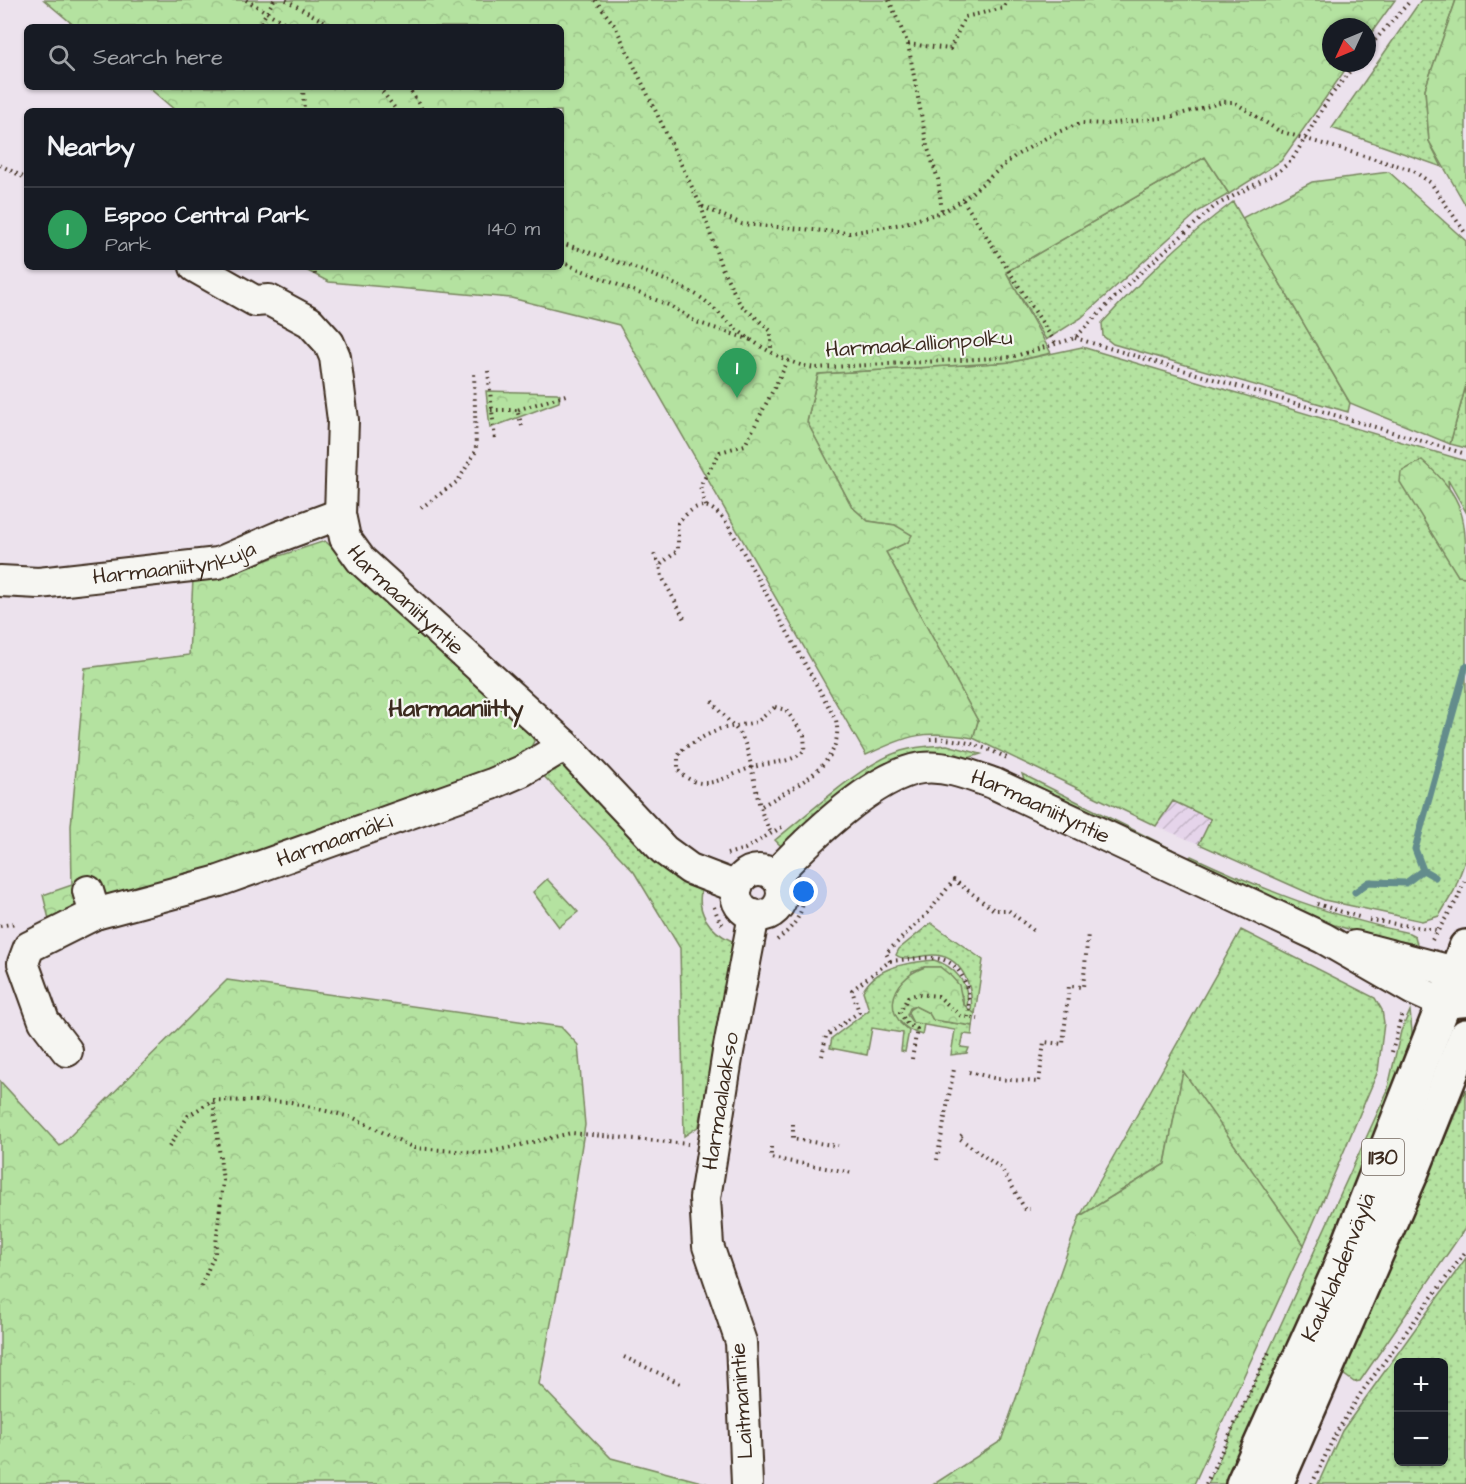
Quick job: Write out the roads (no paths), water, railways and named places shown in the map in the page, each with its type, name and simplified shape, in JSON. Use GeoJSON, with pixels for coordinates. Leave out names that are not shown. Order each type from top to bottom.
{"type":"FeatureCollection","features":[{"type":"Feature","properties":{"kind":"main road","name":"Kauklahdenväylä"},"geometry":{"type":"LineString","coordinates":[[1243,1484],[1337,1275],[1459,982]]}},
{"type":"Feature","properties":{"kind":"main road","name":"Kauklahdenväylä"},"geometry":{"type":"LineString","coordinates":[[1276,1484],[1411,1174],[1466,1036]]}},
{"type":"Feature","properties":{"kind":"street","name":"Harmaaniityntie"},"geometry":{"type":"LineString","coordinates":[[200,270],[255,302],[269,300],[310,322],[329,342],[335,357],[343,420],[340,514],[345,538],[361,560],[564,745],[664,850],[690,869],[737,887]]}},
{"type":"Feature","properties":{"kind":"street","name":"Harmaaniitynkuja"},"geometry":{"type":"LineString","coordinates":[[0,581],[39,583],[218,563],[340,514]]}},
{"type":"Feature","properties":{"kind":"street","name":"Harmaamäki"},"geometry":{"type":"LineString","coordinates":[[68,1051],[44,1021],[23,963],[29,948],[92,902],[219,881],[492,784],[522,771],[564,745]]}},
{"type":"Feature","properties":{"kind":"street","name":"Harmaaniityntie"},"geometry":{"type":"LineString","coordinates":[[788,878],[827,824],[895,777],[923,768],[956,770],[994,784],[1323,938],[1412,989],[1459,982]]}},
{"type":"Feature","properties":{"kind":"street"},"geometry":{"type":"LineString","coordinates":[[754,870],[788,878],[779,903],[751,928],[738,903],[737,887],[744,876],[754,870]]}},
{"type":"Feature","properties":{"kind":"street","name":"Harmaalaakso"},"geometry":{"type":"LineString","coordinates":[[722,1285],[715,1272],[705,1226],[705,1198],[712,1146],[751,928]]}},
{"type":"Feature","properties":{"kind":"street","name":"Harmaaniityntie"},"geometry":{"type":"LineString","coordinates":[[1323,938],[1424,961],[1459,982]]}},
{"type":"Feature","properties":{"kind":"street","name":"Laitmanintie"},"geometry":{"type":"LineString","coordinates":[[722,1285],[741,1342],[747,1484]]}},
{"type":"Feature","properties":{"kind":"waterway"},"geometry":{"type":"LineString","coordinates":[[1435,877],[1423,870],[1415,849],[1466,666]]}},
{"type":"Feature","properties":{"kind":"waterway"},"geometry":{"type":"LineString","coordinates":[[1355,892],[1369,882],[1406,883],[1423,870]]}},
{"type":"Feature","properties":{"kind":"place","name":"Espoo Central Park"},"geometry":{"type":"Point","coordinates":[737,398]}},
{"type":"Feature","properties":{"kind":"district","name":"Harmaaniitty"},"geometry":{"type":"Point","coordinates":[456,709]}}]}
